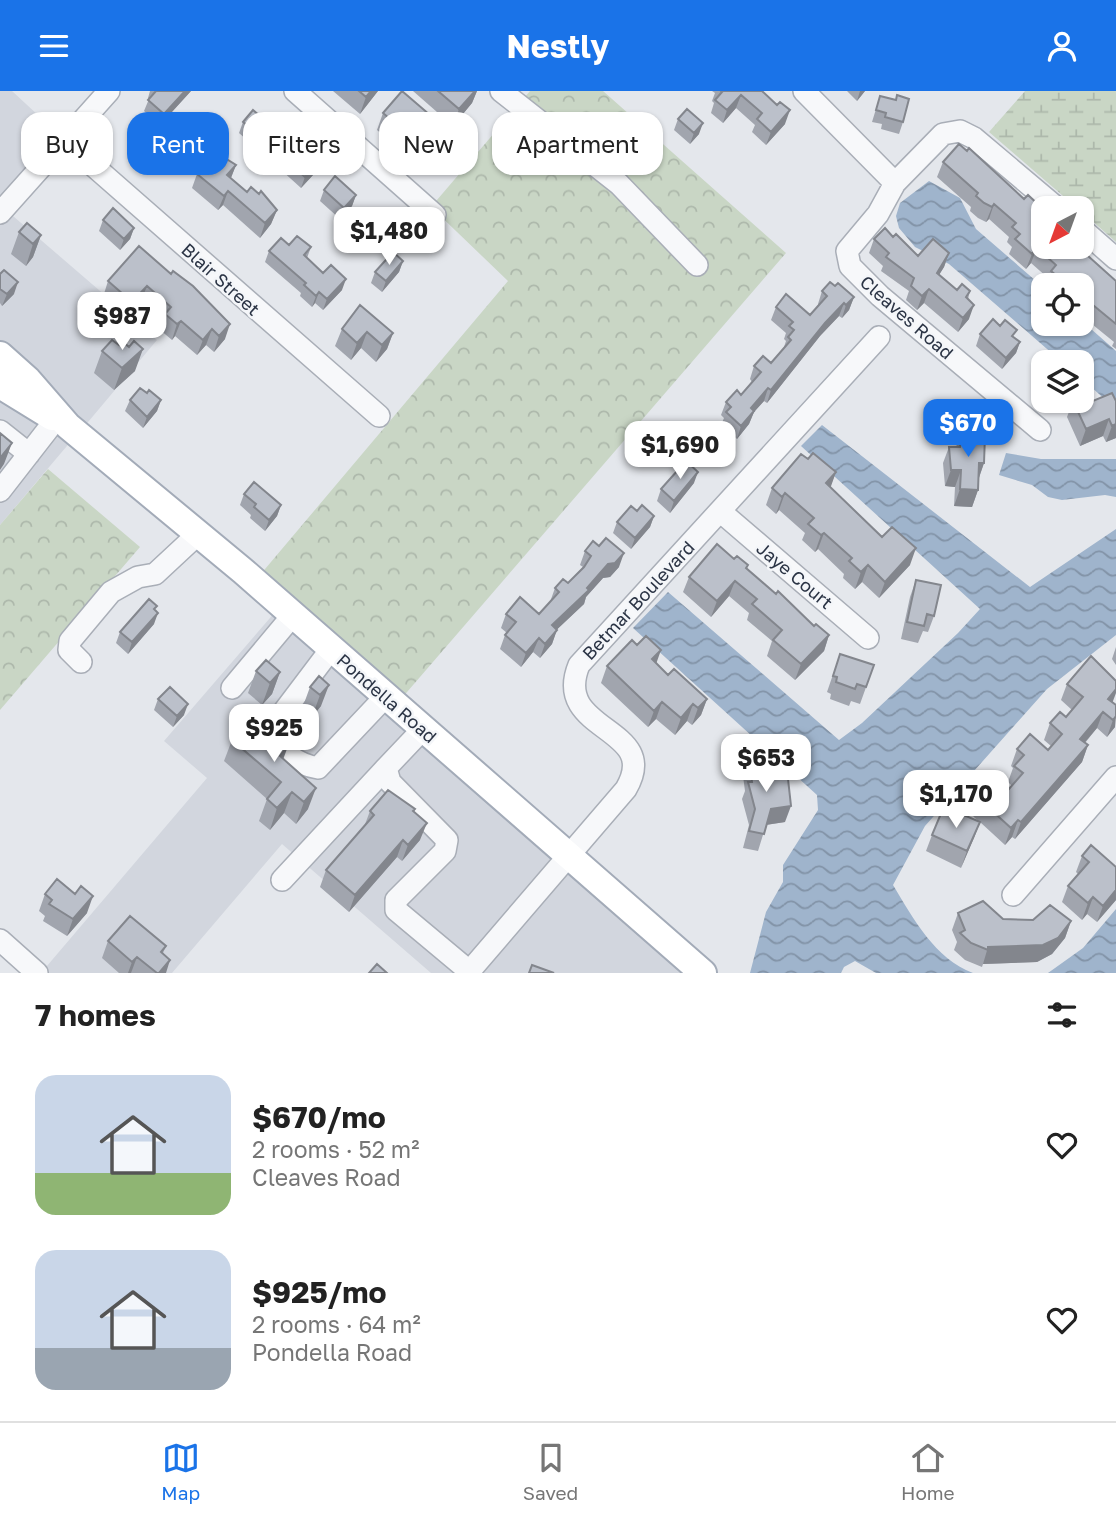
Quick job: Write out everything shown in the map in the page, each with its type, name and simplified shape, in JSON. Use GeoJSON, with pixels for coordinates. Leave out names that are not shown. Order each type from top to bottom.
{"type":"FeatureCollection","features":[{"type":"Feature","properties":{"kind":"main road","name":"Pondella Road"},"geometry":{"type":"LineString","coordinates":[[0,355],[28,380],[62,423]]}},
{"type":"Feature","properties":{"kind":"main road","name":"Pondella Road"},"geometry":{"type":"LineString","coordinates":[[3,393],[62,423],[198,534],[703,973]]}},
{"type":"Feature","properties":{"kind":"street"},"geometry":{"type":"LineString","coordinates":[[90,112],[109,91]]}},
{"type":"Feature","properties":{"kind":"street"},"geometry":{"type":"LineString","coordinates":[[295,91],[435,215]]}},
{"type":"Feature","properties":{"kind":"street"},"geometry":{"type":"LineString","coordinates":[[501,91],[619,184],[697,265]]}},
{"type":"Feature","properties":{"kind":"street"},"geometry":{"type":"LineString","coordinates":[[804,91],[895,183]]}},
{"type":"Feature","properties":{"kind":"street","name":"Cleaves Road"},"geometry":{"type":"LineString","coordinates":[[1040,430],[880,296],[850,266],[847,251],[878,214],[895,183],[943,134],[960,131],[974,138],[1043,196]]}},
{"type":"Feature","properties":{"kind":"street"},"geometry":{"type":"LineString","coordinates":[[0,213],[33,175]]}},
{"type":"Feature","properties":{"kind":"street","name":"Blair Street"},"geometry":{"type":"LineString","coordinates":[[103,175],[317,366],[379,416]]}},
{"type":"Feature","properties":{"kind":"street"},"geometry":{"type":"LineString","coordinates":[[1094,240],[1116,259]]}},
{"type":"Feature","properties":{"kind":"street","name":"Betmar Boulevard"},"geometry":{"type":"LineString","coordinates":[[474,969],[626,789],[635,773],[633,758],[624,744],[583,710],[575,696],[573,679],[579,664],[879,337]]}},
{"type":"Feature","properties":{"kind":"street"},"geometry":{"type":"LineString","coordinates":[[0,491],[29,454],[62,423]]}},
{"type":"Feature","properties":{"kind":"street"},"geometry":{"type":"LineString","coordinates":[[0,431],[29,454]]}},
{"type":"Feature","properties":{"kind":"street","name":"Jaye Court"},"geometry":{"type":"LineString","coordinates":[[721,512],[868,639]]}},
{"type":"Feature","properties":{"kind":"street"},"geometry":{"type":"LineString","coordinates":[[80,662],[69,650],[70,641],[111,592],[138,577],[155,574],[198,534]]}},
{"type":"Feature","properties":{"kind":"street"},"geometry":{"type":"LineString","coordinates":[[232,688],[293,615]]}},
{"type":"Feature","properties":{"kind":"street"},"geometry":{"type":"LineString","coordinates":[[331,649],[269,731],[288,757],[318,768],[386,696]]}},
{"type":"Feature","properties":{"kind":"street"},"geometry":{"type":"LineString","coordinates":[[282,880],[423,729]]}},
{"type":"Feature","properties":{"kind":"street"},"geometry":{"type":"LineString","coordinates":[[386,768],[390,782],[447,839],[445,851],[397,900],[396,910],[474,969]]}},
{"type":"Feature","properties":{"kind":"street"},"geometry":{"type":"LineString","coordinates":[[1013,895],[1116,777]]}},
{"type":"Feature","properties":{"kind":"street"},"geometry":{"type":"LineString","coordinates":[[0,940],[37,973]]}},
{"type":"Feature","properties":{"kind":"shaded area"},"geometry":{"type":"Polygon","coordinates":[[[0,91],[12,91],[35,112],[21,112],[21,175],[37,175],[6,210],[157,340],[83,428],[0,344],[0,91]]]}},
{"type":"Feature","properties":{"kind":"shaded area"},"geometry":{"type":"Polygon","coordinates":[[[0,396],[72,440],[0,525],[0,396]]]}},
{"type":"Feature","properties":{"kind":"shaded area"},"geometry":{"type":"Polygon","coordinates":[[[276,611],[691,973],[431,973],[282,844],[172,973],[41,973],[207,778],[164,741],[276,611]]]}},
{"type":"Feature","properties":{"kind":"green space"},"geometry":{"type":"Polygon","coordinates":[[[530,91],[603,91],[627,112],[512,112],[530,91]]]}},
{"type":"Feature","properties":{"kind":"green space"},"geometry":{"type":"Polygon","coordinates":[[[1025,91],[1116,91],[1116,242],[1094,223],[1094,196],[1063,196],[989,132],[1025,91]]]}},
{"type":"Feature","properties":{"kind":"green space"},"geometry":{"type":"Polygon","coordinates":[[[492,136],[492,175],[663,175],[663,144],[786,253],[401,699],[260,575],[508,281],[431,207],[458,175],[478,175],[478,152],[492,136]]]}},
{"type":"Feature","properties":{"kind":"green space"},"geometry":{"type":"Polygon","coordinates":[[[48,469],[140,547],[0,710],[0,525],[48,469]]]}},
{"type":"Feature","properties":{"kind":"water"},"geometry":{"type":"Polygon","coordinates":[[[929,181],[960,198],[976,229],[1031,277],[1031,335],[949,264],[915,247],[899,228],[896,216],[900,203],[929,181]]]}},
{"type":"Feature","properties":{"kind":"water"},"geometry":{"type":"Polygon","coordinates":[[[1094,332],[1116,351],[1116,409],[1094,390],[1094,350],[1048,350],[1032,336],[1094,336],[1094,332]]]}},
{"type":"Feature","properties":{"kind":"water"},"geometry":{"type":"Polygon","coordinates":[[[822,425],[1030,587],[1116,529],[1116,635],[1047,689],[925,826],[893,885],[917,924],[936,948],[959,967],[973,973],[876,973],[855,961],[844,967],[841,973],[750,973],[766,912],[783,882],[783,865],[818,810],[817,795],[633,628],[668,592],[839,740],[862,723],[958,633],[980,609],[801,446],[822,425]]]}},
{"type":"Feature","properties":{"kind":"water"},"geometry":{"type":"Polygon","coordinates":[[[1006,453],[1041,459],[1116,459],[1116,497],[1105,495],[1062,500],[1048,497],[1032,485],[999,475],[1006,453]]]}},
{"type":"Feature","properties":{"kind":"water"},"geometry":{"type":"Polygon","coordinates":[[[1116,909],[1116,973],[1048,973],[1083,948],[1116,909]]]}},
{"type":"Feature","properties":{"kind":"building"},"geometry":{"type":"Polygon","coordinates":[[[156,91],[185,91],[166,112],[162,112],[148,100],[156,91]]]}},
{"type":"Feature","properties":{"kind":"building"},"geometry":{"type":"Polygon","coordinates":[[[359,91],[371,91],[366,97],[359,91]]]}},
{"type":"Feature","properties":{"kind":"building"},"geometry":{"type":"Polygon","coordinates":[[[402,91],[426,112],[384,112],[402,91]]]}},
{"type":"Feature","properties":{"kind":"building"},"geometry":{"type":"Polygon","coordinates":[[[438,91],[475,91],[459,109],[438,91]]]}},
{"type":"Feature","properties":{"kind":"building"},"geometry":{"type":"Polygon","coordinates":[[[721,91],[762,91],[777,105],[780,102],[790,110],[771,132],[757,119],[762,113],[741,95],[727,110],[715,100],[721,91]]]}},
{"type":"Feature","properties":{"kind":"building"},"geometry":{"type":"Polygon","coordinates":[[[897,95],[909,99],[903,122],[885,117],[886,113],[876,110],[880,96],[896,100],[897,95]]]}},
{"type":"Feature","properties":{"kind":"building"},"geometry":{"type":"Polygon","coordinates":[[[687,109],[703,123],[694,133],[678,119],[687,109]]]}},
{"type":"Feature","properties":{"kind":"building"},"geometry":{"type":"Polygon","coordinates":[[[959,144],[967,151],[969,148],[1024,199],[1028,195],[1031,198],[1031,253],[1015,239],[1020,234],[1012,227],[1016,223],[994,204],[992,207],[984,203],[976,196],[978,193],[943,162],[959,144]]]}},
{"type":"Feature","properties":{"kind":"building"},"geometry":{"type":"Polygon","coordinates":[[[229,161],[236,165],[229,173],[229,161]]]}},
{"type":"Feature","properties":{"kind":"building"},"geometry":{"type":"Polygon","coordinates":[[[198,175],[227,175],[247,192],[251,187],[259,194],[261,191],[277,210],[265,223],[228,191],[224,196],[198,175]]]}},
{"type":"Feature","properties":{"kind":"building"},"geometry":{"type":"Polygon","coordinates":[[[335,176],[356,195],[344,208],[324,190],[335,176]]]}},
{"type":"Feature","properties":{"kind":"building"},"geometry":{"type":"Polygon","coordinates":[[[113,208],[134,228],[124,239],[103,220],[113,208]]]}},
{"type":"Feature","properties":{"kind":"building"},"geometry":{"type":"Polygon","coordinates":[[[27,223],[41,235],[33,244],[19,232],[27,223]]]}},
{"type":"Feature","properties":{"kind":"building"},"geometry":{"type":"Polygon","coordinates":[[[885,228],[893,237],[896,234],[918,256],[933,239],[949,253],[937,273],[957,290],[962,284],[970,291],[966,297],[974,305],[963,318],[929,289],[922,296],[911,286],[914,278],[886,257],[889,253],[874,239],[885,228]]]}},
{"type":"Feature","properties":{"kind":"building"},"geometry":{"type":"Polygon","coordinates":[[[297,236],[311,247],[304,255],[323,273],[331,265],[346,279],[327,299],[319,292],[316,296],[304,285],[306,283],[269,251],[281,238],[289,245],[297,236]]]}},
{"type":"Feature","properties":{"kind":"building"},"geometry":{"type":"Polygon","coordinates":[[[139,246],[171,274],[173,271],[193,286],[230,324],[219,336],[212,329],[203,340],[181,321],[177,324],[165,314],[171,307],[147,286],[132,302],[108,281],[139,246]]]}},
{"type":"Feature","properties":{"kind":"building"},"geometry":{"type":"Polygon","coordinates":[[[393,252],[403,261],[386,281],[375,272],[393,252]]]}},
{"type":"Feature","properties":{"kind":"building"},"geometry":{"type":"Polygon","coordinates":[[[1049,259],[1091,259],[1116,281],[1116,324],[1094,306],[1094,273],[1053,273],[1051,271],[1056,265],[1049,259]]]}},
{"type":"Feature","properties":{"kind":"building"},"geometry":{"type":"Polygon","coordinates":[[[4,270],[18,282],[7,294],[0,289],[0,274],[4,270]]]}},
{"type":"Feature","properties":{"kind":"building"},"geometry":{"type":"Polygon","coordinates":[[[830,282],[835,286],[838,283],[854,297],[846,305],[844,303],[825,323],[771,390],[768,388],[751,408],[754,411],[741,426],[726,412],[731,407],[726,402],[737,390],[741,395],[761,372],[754,366],[763,356],[771,363],[791,340],[788,337],[794,330],[789,326],[793,322],[776,307],[786,294],[810,315],[827,296],[822,291],[830,282]]]}},
{"type":"Feature","properties":{"kind":"building"},"geometry":{"type":"Polygon","coordinates":[[[360,305],[393,333],[382,345],[367,332],[357,343],[342,329],[360,305]]]}},
{"type":"Feature","properties":{"kind":"building"},"geometry":{"type":"Polygon","coordinates":[[[993,319],[1000,326],[1005,320],[1017,330],[1012,336],[1020,342],[1006,358],[980,334],[993,319]]]}},
{"type":"Feature","properties":{"kind":"building"},"geometry":{"type":"Polygon","coordinates":[[[112,340],[119,345],[122,341],[129,347],[134,341],[143,349],[122,368],[102,351],[112,340]]]}},
{"type":"Feature","properties":{"kind":"building"},"geometry":{"type":"Polygon","coordinates":[[[140,388],[147,393],[149,390],[161,400],[147,417],[130,400],[140,388]]]}},
{"type":"Feature","properties":{"kind":"building"},"geometry":{"type":"Polygon","coordinates":[[[1112,393],[1116,401],[1116,424],[1112,426],[1109,419],[1086,429],[1079,413],[1094,413],[1094,401],[1112,393]]]}},
{"type":"Feature","properties":{"kind":"building"},"geometry":{"type":"Polygon","coordinates":[[[0,433],[12,443],[0,458],[0,433]]]}},
{"type":"Feature","properties":{"kind":"building"},"geometry":{"type":"Polygon","coordinates":[[[961,433],[985,435],[984,463],[979,463],[978,490],[960,489],[961,470],[951,470],[949,447],[960,447],[961,433]]]}},
{"type":"Feature","properties":{"kind":"building"},"geometry":{"type":"Polygon","coordinates":[[[813,453],[836,472],[826,483],[882,537],[892,527],[916,548],[885,582],[868,565],[861,572],[849,561],[852,558],[824,533],[821,535],[808,524],[814,518],[785,493],[782,497],[772,488],[801,454],[808,459],[813,453]]]}},
{"type":"Feature","properties":{"kind":"building"},"geometry":{"type":"Polygon","coordinates":[[[686,461],[698,472],[674,501],[661,489],[686,461]]]}},
{"type":"Feature","properties":{"kind":"building"},"geometry":{"type":"Polygon","coordinates":[[[254,482],[281,505],[269,520],[244,494],[254,482]]]}},
{"type":"Feature","properties":{"kind":"building"},"geometry":{"type":"Polygon","coordinates":[[[642,505],[654,516],[635,538],[617,522],[631,506],[637,511],[642,505]]]}},
{"type":"Feature","properties":{"kind":"building"},"geometry":{"type":"Polygon","coordinates":[[[606,538],[624,553],[615,563],[608,564],[587,588],[589,590],[552,625],[557,630],[545,644],[539,638],[526,653],[505,635],[516,622],[506,614],[520,597],[539,614],[559,592],[555,588],[563,579],[568,583],[584,567],[591,556],[585,551],[593,541],[599,546],[606,538]]]}},
{"type":"Feature","properties":{"kind":"building"},"geometry":{"type":"Polygon","coordinates":[[[717,544],[734,559],[737,556],[748,565],[746,568],[776,594],[778,591],[814,626],[816,624],[829,635],[801,664],[773,640],[782,630],[752,604],[757,599],[735,581],[717,601],[689,577],[717,544]]]}},
{"type":"Feature","properties":{"kind":"building"},"geometry":{"type":"Polygon","coordinates":[[[916,580],[941,585],[934,616],[927,614],[924,626],[907,622],[916,580]]]}},
{"type":"Feature","properties":{"kind":"building"},"geometry":{"type":"Polygon","coordinates":[[[149,599],[157,606],[154,609],[158,613],[132,642],[120,632],[149,599]]]}},
{"type":"Feature","properties":{"kind":"building"},"geometry":{"type":"Polygon","coordinates":[[[646,636],[661,650],[652,659],[668,675],[674,669],[707,699],[698,708],[693,704],[681,718],[662,702],[654,711],[607,666],[632,640],[637,645],[646,636]]]}},
{"type":"Feature","properties":{"kind":"building"},"geometry":{"type":"Polygon","coordinates":[[[840,654],[874,665],[866,687],[857,684],[855,689],[836,682],[837,677],[833,676],[840,654]]]}},
{"type":"Feature","properties":{"kind":"building"},"geometry":{"type":"Polygon","coordinates":[[[1091,656],[1116,681],[1116,689],[1108,699],[1116,705],[1116,716],[1113,720],[1103,712],[1080,739],[1088,745],[1021,822],[1018,820],[1011,828],[979,799],[996,780],[1008,790],[1023,773],[1014,766],[1024,755],[1017,749],[1030,734],[1048,750],[1062,734],[1050,723],[1060,712],[1066,717],[1083,697],[1067,684],[1091,656]]]}},
{"type":"Feature","properties":{"kind":"building"},"geometry":{"type":"Polygon","coordinates":[[[266,660],[280,672],[270,683],[256,671],[266,660]]]}},
{"type":"Feature","properties":{"kind":"building"},"geometry":{"type":"Polygon","coordinates":[[[319,676],[329,685],[320,695],[310,687],[319,676]]]}},
{"type":"Feature","properties":{"kind":"building"},"geometry":{"type":"Polygon","coordinates":[[[170,687],[188,704],[177,716],[158,699],[170,687]]]}},
{"type":"Feature","properties":{"kind":"building"},"geometry":{"type":"Polygon","coordinates":[[[244,725],[256,735],[264,726],[288,746],[280,756],[316,788],[304,802],[292,792],[277,808],[267,799],[281,782],[232,740],[244,725]]]}},
{"type":"Feature","properties":{"kind":"building"},"geometry":{"type":"Polygon","coordinates":[[[765,757],[767,773],[788,779],[791,806],[771,809],[764,834],[749,831],[755,809],[748,782],[752,782],[749,760],[765,757]]]}},
{"type":"Feature","properties":{"kind":"building"},"geometry":{"type":"Polygon","coordinates":[[[388,790],[415,809],[413,811],[427,823],[408,845],[403,840],[355,895],[326,870],[374,815],[370,811],[388,790]]]}},
{"type":"Feature","properties":{"kind":"building"},"geometry":{"type":"Polygon","coordinates":[[[942,811],[955,817],[957,812],[980,822],[967,851],[932,835],[942,811]]]}},
{"type":"Feature","properties":{"kind":"building"},"geometry":{"type":"Polygon","coordinates":[[[1091,845],[1116,867],[1116,890],[1103,906],[1093,897],[1088,903],[1068,886],[1089,862],[1082,856],[1091,845]]]}},
{"type":"Feature","properties":{"kind":"building"},"geometry":{"type":"Polygon","coordinates":[[[57,879],[75,894],[81,886],[93,896],[73,919],[49,904],[52,900],[45,894],[57,879]]]}},
{"type":"Feature","properties":{"kind":"building"},"geometry":{"type":"Polygon","coordinates":[[[983,901],[1003,919],[1033,920],[1050,905],[1071,921],[1058,938],[1043,945],[988,947],[988,950],[971,943],[960,933],[965,930],[958,913],[983,901]]]}},
{"type":"Feature","properties":{"kind":"building"},"geometry":{"type":"Polygon","coordinates":[[[130,916],[166,946],[161,952],[170,960],[159,973],[137,957],[132,962],[108,941],[130,916]]]}},
{"type":"Feature","properties":{"kind":"building"},"geometry":{"type":"Polygon","coordinates":[[[377,964],[387,973],[369,973],[377,964]]]}},
{"type":"Feature","properties":{"kind":"building"},"geometry":{"type":"Polygon","coordinates":[[[532,965],[554,973],[529,973],[532,965]]]}}]}
